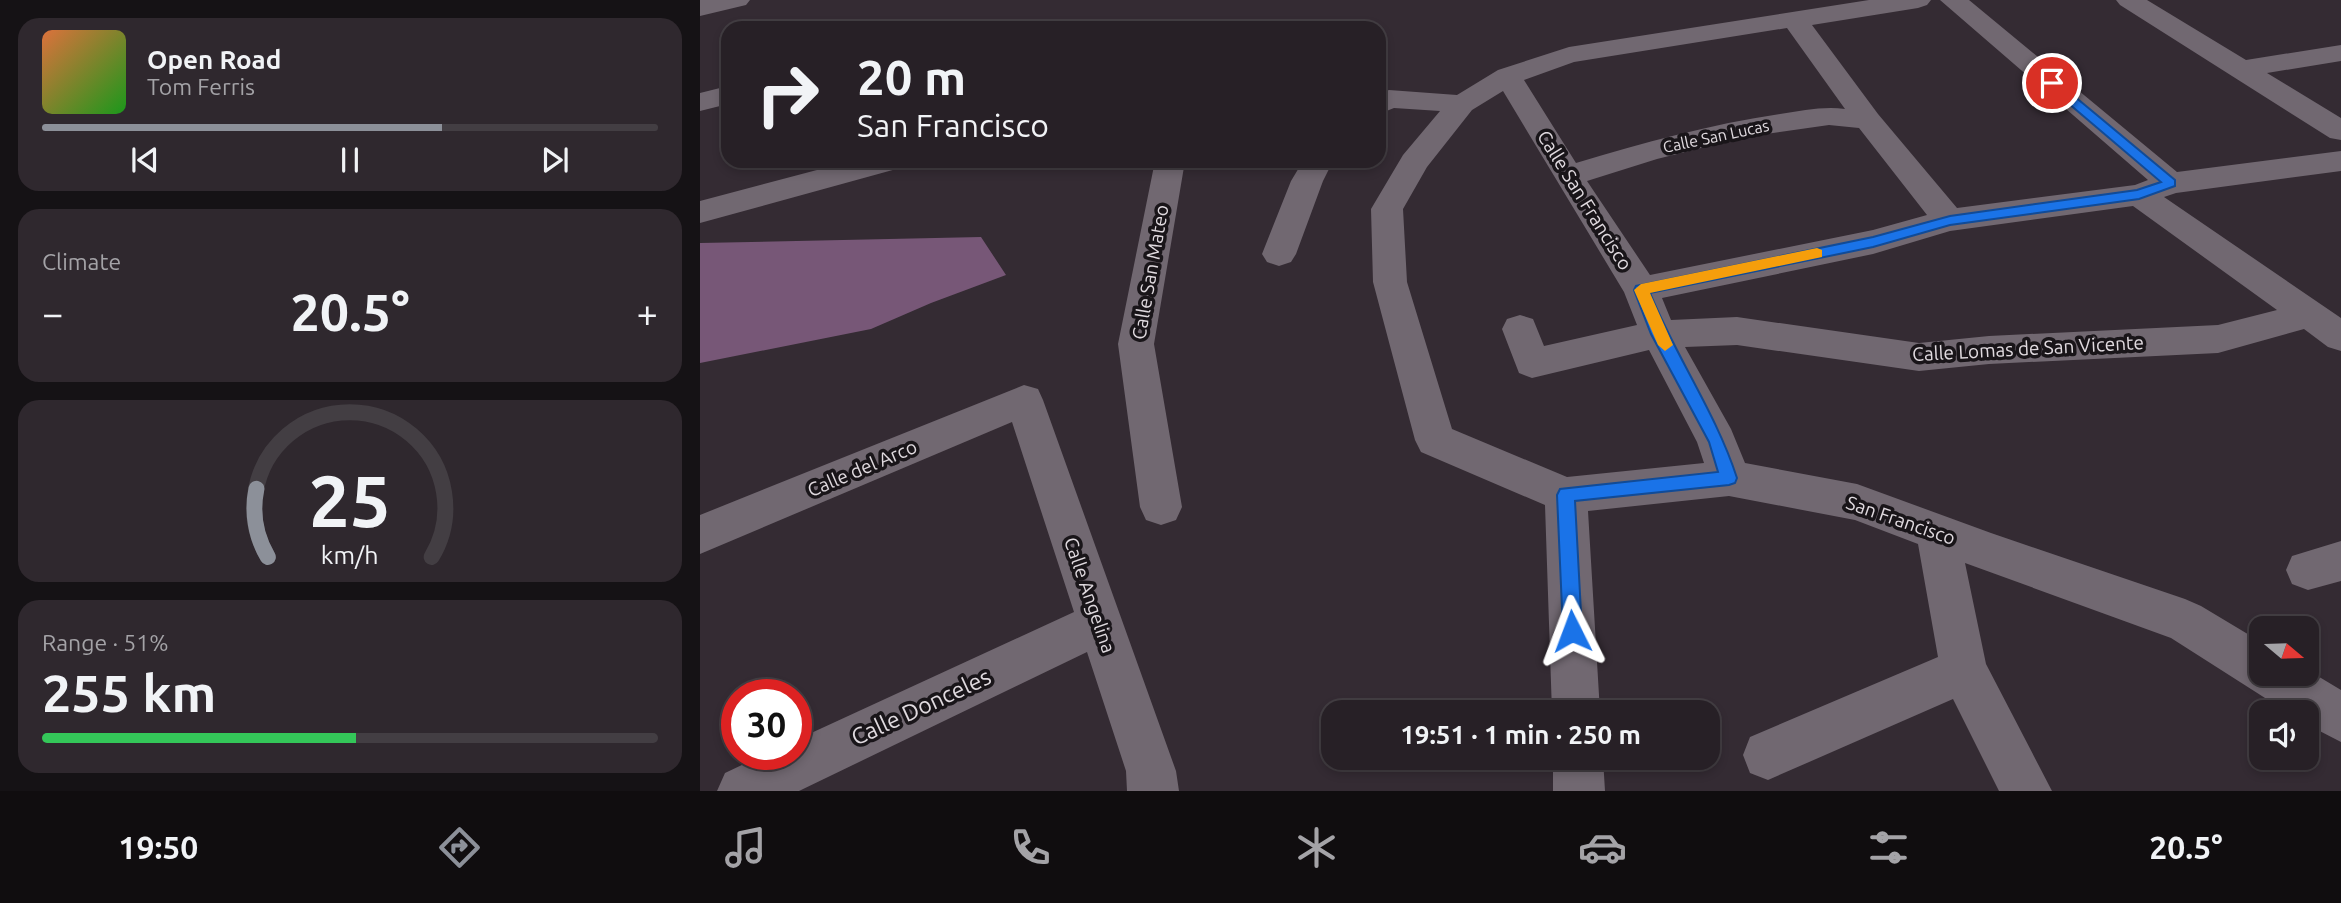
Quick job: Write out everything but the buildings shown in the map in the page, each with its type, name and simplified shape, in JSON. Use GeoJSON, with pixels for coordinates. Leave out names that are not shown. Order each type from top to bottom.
{"type":"FeatureCollection","features":[{"type":"Feature","properties":{"kind":"street"},"geometry":{"type":"LineString","coordinates":[[700,8],[737,0]]}},
{"type":"Feature","properties":{"kind":"street"},"geometry":{"type":"LineString","coordinates":[[1575,700],[1566,495],[1435,440],[1390,282],[1387,209],[1413,162],[1462,104],[1508,76],[1569,55],[1918,0]]}},
{"type":"Feature","properties":{"kind":"street"},"geometry":{"type":"LineString","coordinates":[[1953,0],[2171,183]]}},
{"type":"Feature","properties":{"kind":"street"},"geometry":{"type":"LineString","coordinates":[[2129,0],[2341,131]]}},
{"type":"Feature","properties":{"kind":"street"},"geometry":{"type":"LineString","coordinates":[[1794,19],[1868,120],[1950,220]]}},
{"type":"Feature","properties":{"kind":"street"},"geometry":{"type":"LineString","coordinates":[[2241,69],[2341,53]]}},
{"type":"Feature","properties":{"kind":"street","name":"Calle San Francisco"},"geometry":{"type":"LineString","coordinates":[[1508,76],[1641,290],[1659,334],[1717,441],[1729,478]]}},
{"type":"Feature","properties":{"kind":"street"},"geometry":{"type":"LineString","coordinates":[[700,102],[721,97]]}},
{"type":"Feature","properties":{"kind":"street"},"geometry":{"type":"LineString","coordinates":[[1386,100],[1462,104]]}},
{"type":"Feature","properties":{"kind":"street","name":"Calle San Lucas"},"geometry":{"type":"LineString","coordinates":[[1568,176],[1649,151],[1745,128],[1829,116],[1868,120]]}},
{"type":"Feature","properties":{"kind":"street"},"geometry":{"type":"LineString","coordinates":[[1641,290],[1873,242],[1950,220],[2139,195],[2171,183],[2341,161]]}},
{"type":"Feature","properties":{"kind":"street"},"geometry":{"type":"LineString","coordinates":[[700,212],[863,168]]}},
{"type":"Feature","properties":{"kind":"street","name":"Calle San Mateo"},"geometry":{"type":"LineString","coordinates":[[1161,507],[1136,344],[1170,168]]}},
{"type":"Feature","properties":{"kind":"street"},"geometry":{"type":"LineString","coordinates":[[1279,254],[1314,168]]}},
{"type":"Feature","properties":{"kind":"street"},"geometry":{"type":"LineString","coordinates":[[2139,195],[2341,337]]}},
{"type":"Feature","properties":{"kind":"street","name":"Calle Lomas de San Vicente"},"geometry":{"type":"LineString","coordinates":[[1520,329],[1532,363],[1659,334],[1737,331],[1919,357],[2003,349],[2217,339],[2311,314]]}},
{"type":"Feature","properties":{"kind":"street","name":"Calle del Arco"},"geometry":{"type":"LineString","coordinates":[[700,535],[1024,400]]}},
{"type":"Feature","properties":{"kind":"street","name":"Calle Angelina"},"geometry":{"type":"LineString","coordinates":[[1024,400],[1151,771],[1153,791]]}},
{"type":"Feature","properties":{"kind":"street","name":"San Francisco"},"geometry":{"type":"LineString","coordinates":[[1566,495],[1729,478],[1857,502],[2185,621],[2249,661]]}},
{"type":"Feature","properties":{"kind":"street"},"geometry":{"type":"LineString","coordinates":[[1937,533],[1964,670],[2026,791]]}},
{"type":"Feature","properties":{"kind":"street","name":"Calle Donceles"},"geometry":{"type":"LineString","coordinates":[[743,791],[1099,623]]}},
{"type":"Feature","properties":{"kind":"street"},"geometry":{"type":"LineString","coordinates":[[1768,755],[1964,670]]}},
{"type":"Feature","properties":{"kind":"street"},"geometry":{"type":"LineString","coordinates":[[2289,686],[2341,718]]}},
{"type":"Feature","properties":{"kind":"street"},"geometry":{"type":"LineString","coordinates":[[1578,770],[1579,791]]}},
{"type":"Feature","properties":{"kind":"shaded area"},"geometry":{"type":"Polygon","coordinates":[[[981,237],[1006,275],[871,329],[700,363],[700,243],[981,237]]]}},
{"type":"Feature","properties":{"kind":"slow traffic"},"geometry":{"type":"LineString","coordinates":[[1665,345],[1641,290],[1817,253]]}},
{"type":"Feature","properties":{"kind":"route"},"geometry":{"type":"LineString","coordinates":[[1572,631],[1566,495],[1729,478],[1717,441],[1659,334],[1641,290],[1873,242],[1950,220],[2139,195],[2171,183],[2052,83]]}}]}
